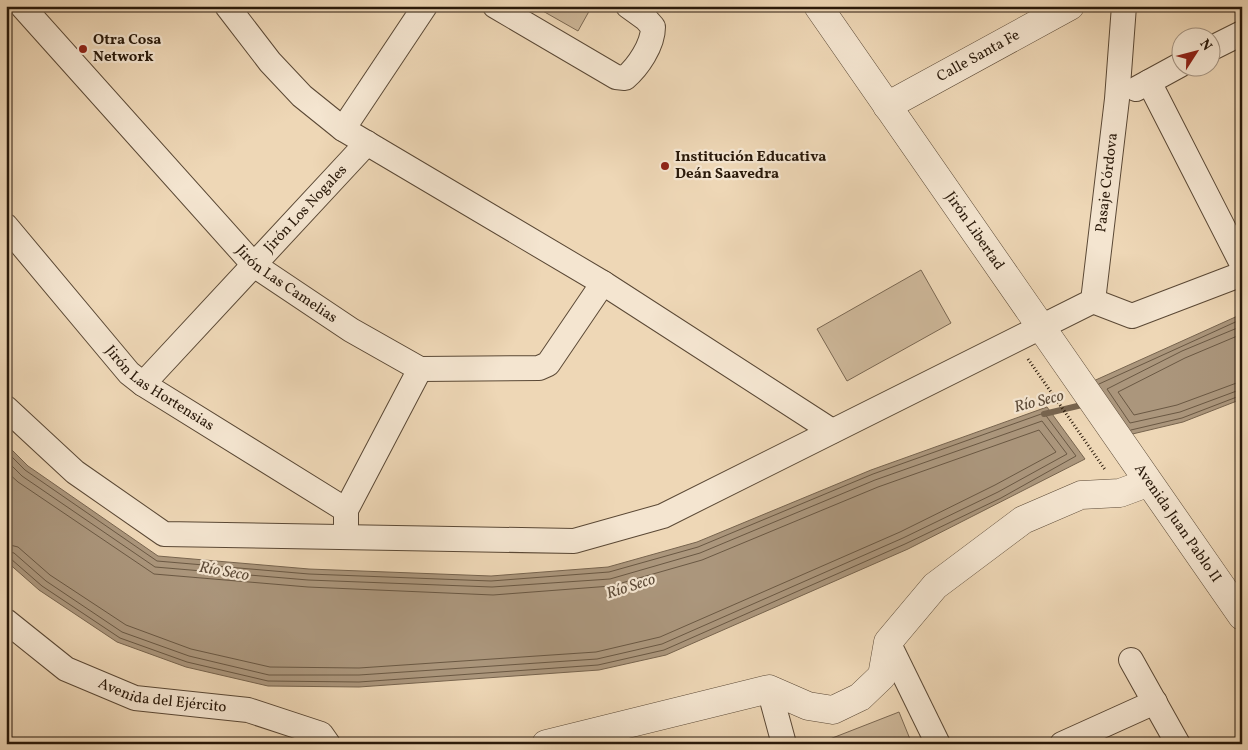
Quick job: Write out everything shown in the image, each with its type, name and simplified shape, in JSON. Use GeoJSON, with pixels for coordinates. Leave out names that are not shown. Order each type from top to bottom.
{"type":"FeatureCollection","features":[{"type":"Feature","properties":{"kind":"street","name":"Jirón Las Camelias"},"geometry":{"type":"LineString","coordinates":[[22,6],[254,265],[352,330],[420,369]]}},
{"type":"Feature","properties":{"kind":"street"},"geometry":{"type":"LineString","coordinates":[[227,6],[270,62],[302,96],[343,129],[603,283],[832,431]]}},
{"type":"Feature","properties":{"kind":"street"},"geometry":{"type":"LineString","coordinates":[[343,129],[425,6]]}},
{"type":"Feature","properties":{"kind":"street"},"geometry":{"type":"LineString","coordinates":[[495,6],[616,77],[625,78],[632,72],[653,38],[653,27],[650,23],[628,6]]}},
{"type":"Feature","properties":{"kind":"street","name":"Jirón Libertad"},"geometry":{"type":"LineString","coordinates":[[818,6],[1129,456]]}},
{"type":"Feature","properties":{"kind":"street","name":"Calle Santa Fe"},"geometry":{"type":"LineString","coordinates":[[887,106],[1070,6]]}},
{"type":"Feature","properties":{"kind":"street","name":"Pasaje Córdova"},"geometry":{"type":"LineString","coordinates":[[1092,301],[1117,99],[1124,6]]}},
{"type":"Feature","properties":{"kind":"street"},"geometry":{"type":"LineString","coordinates":[[1220,44],[1242,32]]}},
{"type":"Feature","properties":{"kind":"street"},"geometry":{"type":"LineString","coordinates":[[1117,99],[1170,71]]}},
{"type":"Feature","properties":{"kind":"street"},"geometry":{"type":"LineString","coordinates":[[1149,82],[1242,264]]}},
{"type":"Feature","properties":{"kind":"street","name":"Jirón Los Nogales"},"geometry":{"type":"LineString","coordinates":[[143,384],[367,143]]}},
{"type":"Feature","properties":{"kind":"street","name":"Jirón Las Hortensias"},"geometry":{"type":"LineString","coordinates":[[6,226],[129,373],[143,384],[346,510]]}},
{"type":"Feature","properties":{"kind":"street"},"geometry":{"type":"LineString","coordinates":[[6,408],[75,472],[164,534],[574,541],[664,516],[1092,301],[1132,316],[1242,274]]}},
{"type":"Feature","properties":{"kind":"street"},"geometry":{"type":"LineString","coordinates":[[346,537],[346,510],[420,369],[539,368],[548,364],[603,283]]}},
{"type":"Feature","properties":{"kind":"street","name":"Avenida Juan Pablo II"},"geometry":{"type":"LineString","coordinates":[[1129,456],[1242,616]]}},
{"type":"Feature","properties":{"kind":"street"},"geometry":{"type":"LineString","coordinates":[[546,744],[768,689],[808,706],[834,710],[860,697],[882,676],[888,642],[935,586],[1023,520],[1082,495],[1120,493],[1147,483]]}},
{"type":"Feature","properties":{"kind":"street","name":"Avenida del Ejército"},"geometry":{"type":"LineString","coordinates":[[6,621],[66,668],[135,698],[248,710],[321,734],[328,744]]}},
{"type":"Feature","properties":{"kind":"street"},"geometry":{"type":"LineString","coordinates":[[888,642],[938,744]]}},
{"type":"Feature","properties":{"kind":"street"},"geometry":{"type":"LineString","coordinates":[[1132,660],[1178,744]]}},
{"type":"Feature","properties":{"kind":"street"},"geometry":{"type":"LineString","coordinates":[[768,689],[784,744]]}},
{"type":"Feature","properties":{"kind":"street"},"geometry":{"type":"LineString","coordinates":[[1062,744],[1155,702]]}},
{"type":"Feature","properties":{"kind":"path"},"geometry":{"type":"LineString","coordinates":[[1026,355],[1099,461]]}},
{"type":"Feature","properties":{"kind":"shaded area"},"geometry":{"type":"Polygon","coordinates":[[[534,6],[592,6],[578,31],[534,6]]]}},
{"type":"Feature","properties":{"kind":"shaded area"},"geometry":{"type":"Polygon","coordinates":[[[921,270],[951,323],[847,381],[817,329],[921,270]]]}},
{"type":"Feature","properties":{"kind":"shaded area"},"geometry":{"type":"Polygon","coordinates":[[[899,712],[912,744],[817,744],[899,712]]]}},
{"type":"Feature","properties":{"kind":"water"},"geometry":{"type":"Polygon","coordinates":[[[1242,314],[1242,399],[1183,422],[1124,436],[1089,383],[1242,314]]]}},
{"type":"Feature","properties":{"kind":"water"},"geometry":{"type":"Polygon","coordinates":[[[1047,407],[1085,459],[908,549],[666,655],[599,670],[359,687],[268,686],[186,667],[117,642],[39,590],[6,561],[6,444],[28,466],[158,556],[309,569],[491,576],[608,567],[697,542],[871,470],[1047,407]]]}},
{"type":"Feature","properties":{"kind":"waterway","name":"Río Seco"},"geometry":{"type":"LineString","coordinates":[[1044,414],[1086,404]]}},
{"type":"Feature","properties":{"kind":"place","name":"Otra Cosa Network"},"geometry":{"type":"Point","coordinates":[83,49]}},
{"type":"Feature","properties":{"kind":"place","name":"Institución Educativa Deán Saavedra"},"geometry":{"type":"Point","coordinates":[665,166]}}]}
